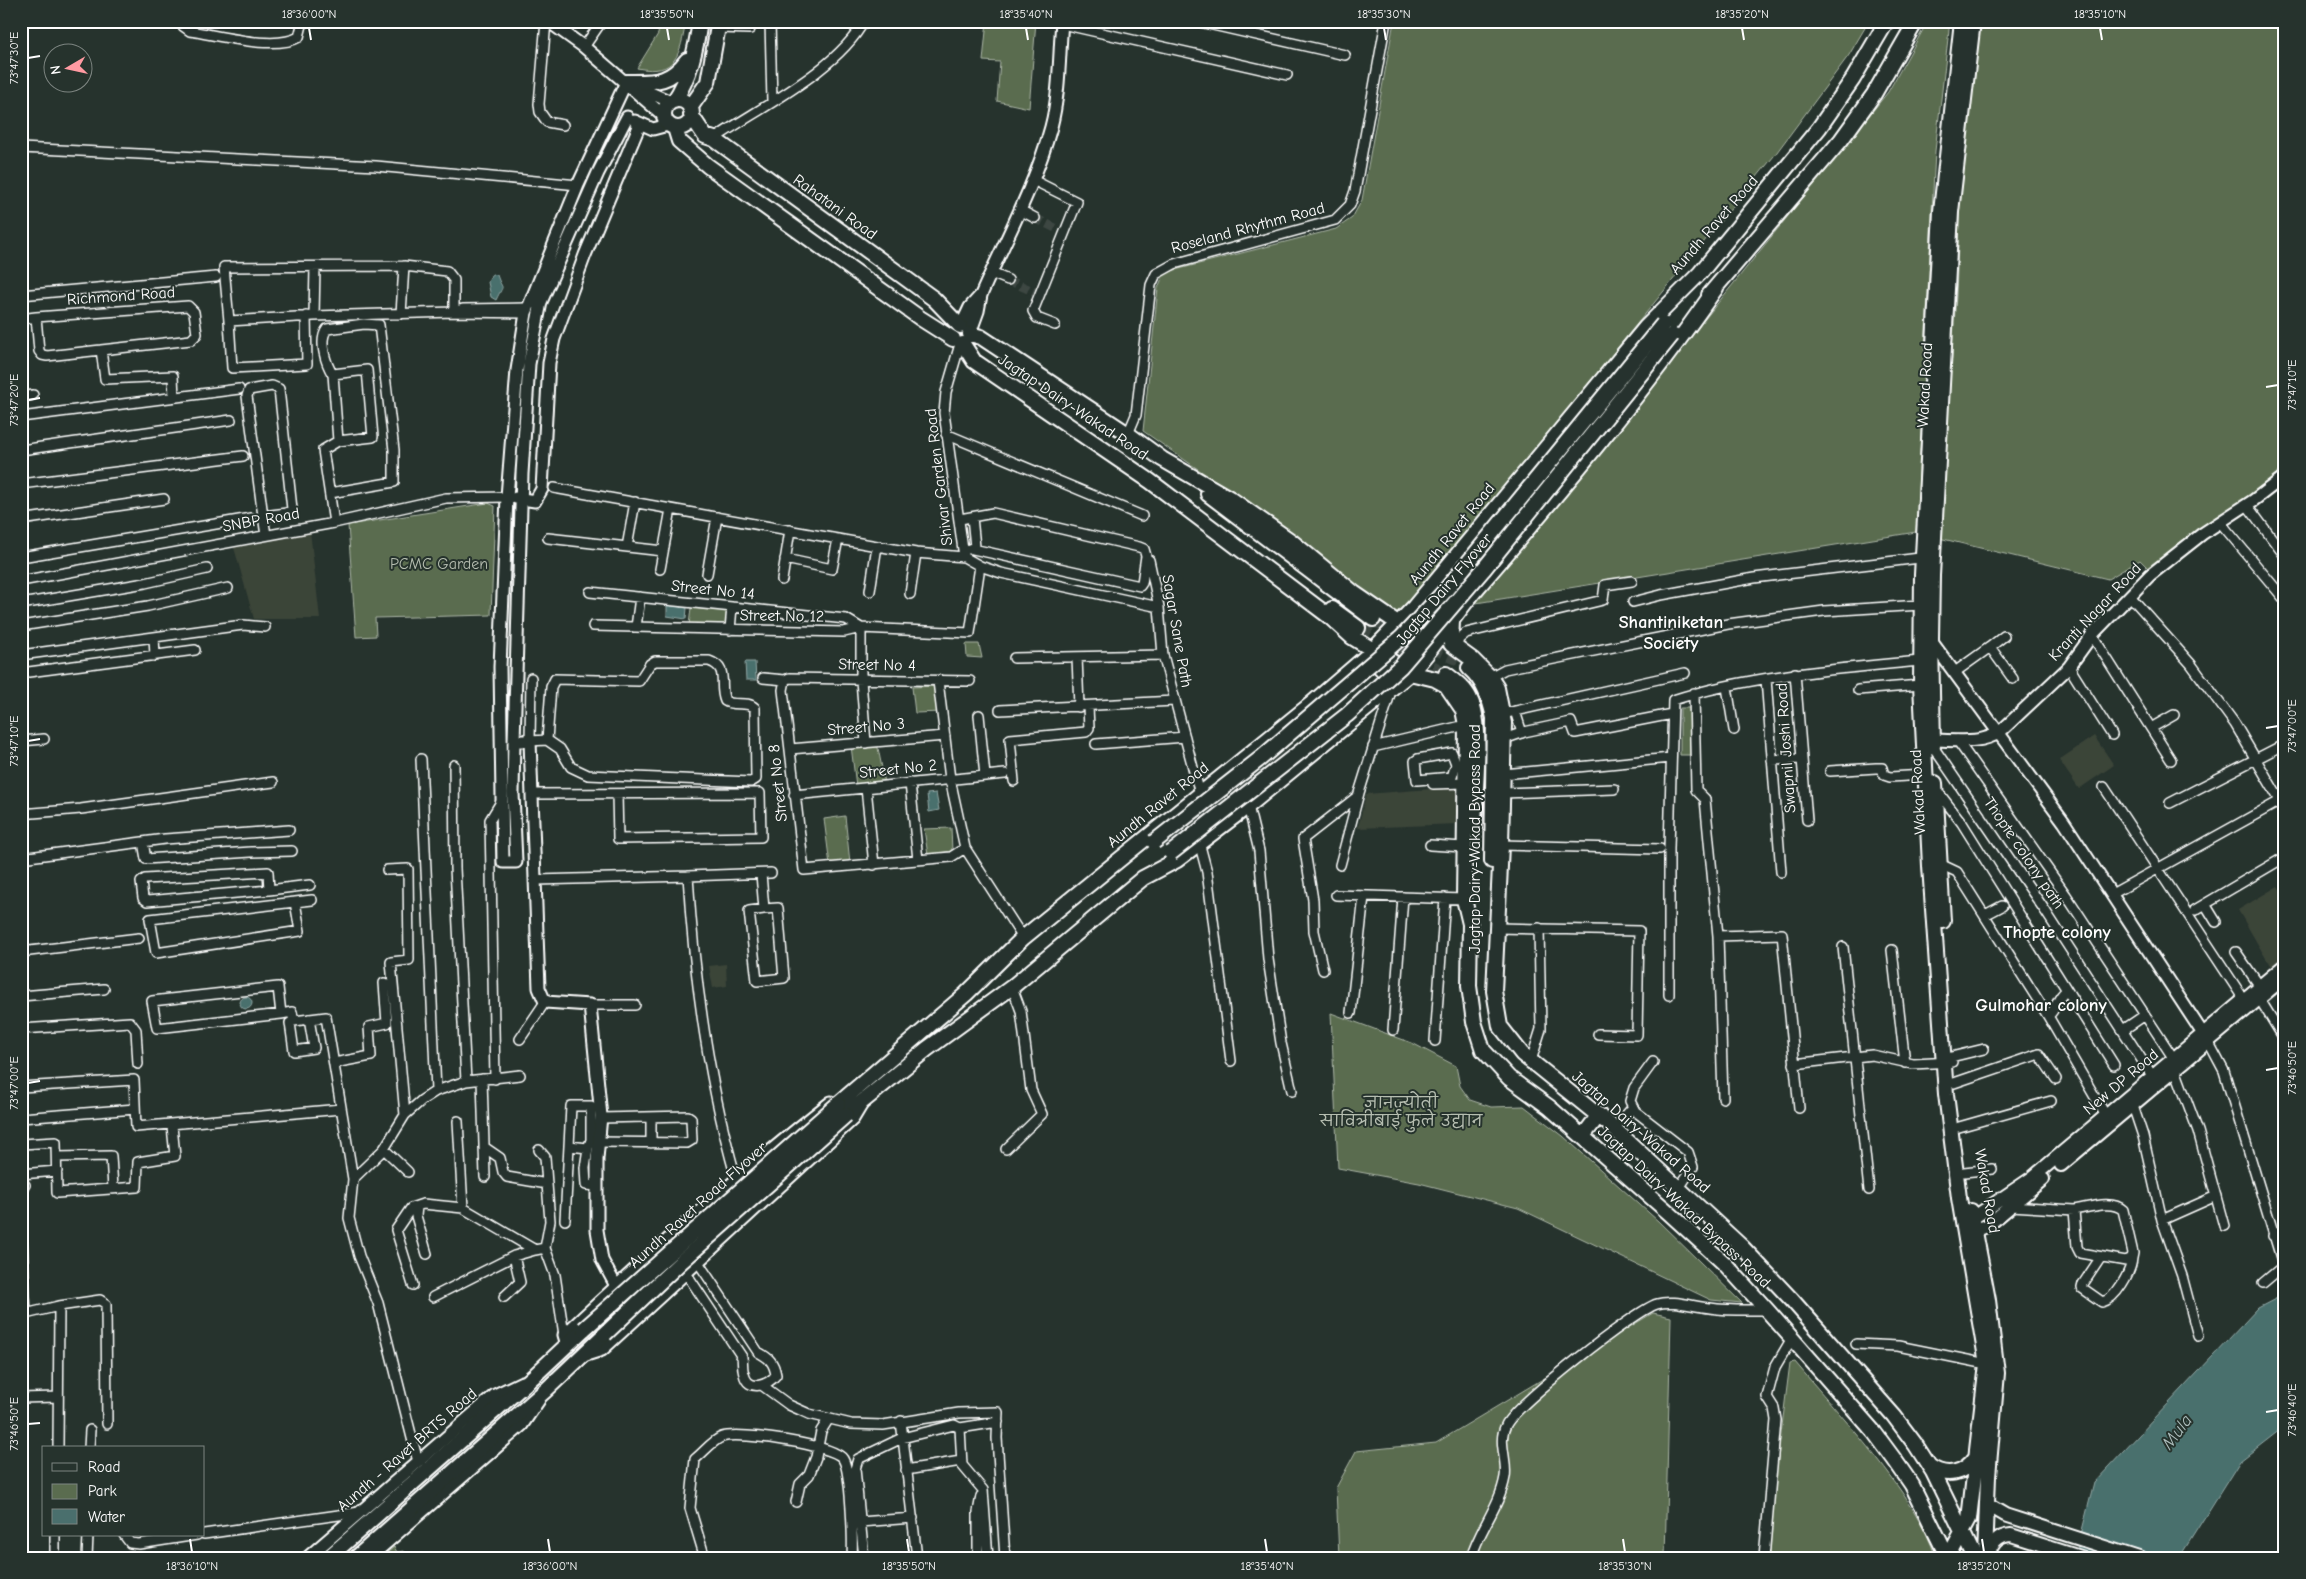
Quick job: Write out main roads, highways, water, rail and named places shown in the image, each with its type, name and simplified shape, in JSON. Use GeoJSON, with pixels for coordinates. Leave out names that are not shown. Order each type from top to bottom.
{"type":"FeatureCollection","features":[{"type":"Feature","properties":{"kind":"main road"},"geometry":{"type":"LineString","coordinates":[[700,21],[696,49],[684,86],[665,108],[669,123],[679,141],[708,166],[960,335],[981,337],[1128,434],[1372,619]]}},
{"type":"Feature","properties":{"kind":"main road","name":"Aundh Ravet Road"},"geometry":{"type":"LineString","coordinates":[[966,994],[985,986],[1200,794],[1310,705],[1371,652],[1398,624],[1646,327],[1700,273],[1819,128],[1853,79],[1887,21]]}},
{"type":"Feature","properties":{"kind":"main road"},"geometry":{"type":"LineString","coordinates":[[1455,650],[1452,620],[1678,342],[1716,288],[1841,140],[1874,94],[1916,21]]}},
{"type":"Feature","properties":{"kind":"main road"},"geometry":{"type":"LineString","coordinates":[[1941,211],[1939,166],[1955,21]]}},
{"type":"Feature","properties":{"kind":"main road"},"geometry":{"type":"LineString","coordinates":[[1941,211],[1962,21]]}},
{"type":"Feature","properties":{"kind":"main road","name":"Wakad Road"},"geometry":{"type":"LineString","coordinates":[[1973,21],[1951,212],[1928,557],[1921,604],[1926,637],[1920,661],[1921,685],[1935,788],[1940,864],[1952,1152],[1970,1226],[1997,1374],[1986,1504],[1986,1558]]}},
{"type":"Feature","properties":{"kind":"main road"},"geometry":{"type":"LineString","coordinates":[[669,123],[685,126],[708,82],[718,24]]}},
{"type":"Feature","properties":{"kind":"main road"},"geometry":{"type":"LineString","coordinates":[[626,82],[658,81],[678,73],[696,49]]}},
{"type":"Feature","properties":{"kind":"main road"},"geometry":{"type":"LineString","coordinates":[[673,101],[682,101],[691,112]]}},
{"type":"Feature","properties":{"kind":"main road","name":"Rahatani Road"},"geometry":{"type":"LineString","coordinates":[[691,112],[705,136],[714,139],[934,299],[960,335]]}},
{"type":"Feature","properties":{"kind":"main road","name":"Wakad Road"},"geometry":{"type":"LineString","coordinates":[[1941,211],[1926,637],[1930,742],[1925,775],[1949,1060],[1954,1083],[1987,1364],[1969,1519],[1948,1558]]}},
{"type":"Feature","properties":{"kind":"main road","name":"Jagtap Dairy Flyover"},"geometry":{"type":"LineString","coordinates":[[1155,870],[1171,853],[1347,715],[1401,666],[1484,570],[1667,330],[1700,273]]}},
{"type":"Feature","properties":{"kind":"main road","name":"Jagtap Dairy Flyover"},"geometry":{"type":"LineString","coordinates":[[1145,845],[1268,752],[1402,637],[1444,592],[1667,330],[1716,288]]}},
{"type":"Feature","properties":{"kind":"main road","name":"Jagtap Dairy-Wakad Road"},"geometry":{"type":"LineString","coordinates":[[960,335],[974,361],[1150,480],[1167,495],[1330,617],[1355,632]]}},
{"type":"Feature","properties":{"kind":"main road"},"geometry":{"type":"LineString","coordinates":[[1162,459],[1238,504],[1398,624],[1455,650]]}},
{"type":"Feature","properties":{"kind":"main road","name":"Jagtap Dairy-Wakad Road"},"geometry":{"type":"LineString","coordinates":[[1167,495],[1192,506],[1355,632]]}},
{"type":"Feature","properties":{"kind":"main road"},"geometry":{"type":"LineString","coordinates":[[1355,632],[1371,652],[1394,688]]}},
{"type":"Feature","properties":{"kind":"main road"},"geometry":{"type":"LineString","coordinates":[[858,1095],[927,1049],[1012,987],[1155,870],[1177,860],[1248,806],[1410,673],[1455,650]]}},
{"type":"Feature","properties":{"kind":"main road","name":"Jagtap Dairy-Wakad Road"},"geometry":{"type":"LineString","coordinates":[[1455,650],[1490,677],[1498,688],[1509,712],[1504,739],[1498,928],[1494,971],[1495,1007],[1500,1026],[1516,1047],[1530,1060],[1600,1115],[1742,1246],[1792,1300],[1894,1416],[1929,1466],[1963,1532],[1971,1553]]}},
{"type":"Feature","properties":{"kind":"main road","name":"Jagtap Dairy-Wakad Bypass Road"},"geometry":{"type":"LineString","coordinates":[[1455,650],[1484,685],[1494,718],[1489,919],[1494,971]]}},
{"type":"Feature","properties":{"kind":"main road"},"geometry":{"type":"LineString","coordinates":[[1371,652],[1410,673],[1435,679],[1446,685],[1461,705],[1466,726],[1461,764],[1465,783],[1464,899],[1470,924]]}},
{"type":"Feature","properties":{"kind":"main road"},"geometry":{"type":"LineString","coordinates":[[1446,674],[1464,690],[1471,700],[1474,714],[1476,747],[1470,924]]}},
{"type":"Feature","properties":{"kind":"main road","name":"Aundh Ravet Road"},"geometry":{"type":"LineString","coordinates":[[858,1095],[1023,938],[1145,845]]}},
{"type":"Feature","properties":{"kind":"main road","name":"Jagtap Dairy-Wakad Bypass Road"},"geometry":{"type":"LineString","coordinates":[[1470,924],[1469,986],[1474,1022],[1483,1050],[1510,1078],[1549,1107],[1583,1136],[1725,1264],[1874,1432],[1912,1485],[1948,1558]]}},
{"type":"Feature","properties":{"kind":"main road","name":"New DP Road"},"geometry":{"type":"LineString","coordinates":[[1970,1226],[1987,1226],[2133,1106],[2174,1064],[2259,992],[2285,965]]}},
{"type":"Feature","properties":{"kind":"main road","name":"New DP Road"},"geometry":{"type":"LineString","coordinates":[[2206,1037],[2244,998],[2285,977]]}},
{"type":"Feature","properties":{"kind":"main road","name":"New DP Road"},"geometry":{"type":"LineString","coordinates":[[1970,1226],[2032,1178],[2153,1077],[2174,1064]]}},
{"type":"Feature","properties":{"kind":"main road","name":"Aundh Ravet Road Flyover"},"geometry":{"type":"LineString","coordinates":[[328,1558],[534,1376],[565,1340],[584,1329],[858,1095]]}},
{"type":"Feature","properties":{"kind":"main road","name":"Aundh Ravet Road Flyover"},"geometry":{"type":"LineString","coordinates":[[356,1558],[546,1390],[842,1109]]}},
{"type":"Feature","properties":{"kind":"main road"},"geometry":{"type":"LineString","coordinates":[[1583,1136],[1600,1115]]}},
{"type":"Feature","properties":{"kind":"main road"},"geometry":{"type":"LineString","coordinates":[[1929,1466],[1943,1473],[1954,1473],[1966,1467],[1976,1458]]}},
{"type":"Feature","properties":{"kind":"main road"},"geometry":{"type":"LineString","coordinates":[[1986,1504],[2005,1514],[2139,1558]]}},
{"type":"Feature","properties":{"kind":"main road"},"geometry":{"type":"LineString","coordinates":[[1971,1553],[1986,1522]]}},
{"type":"Feature","properties":{"kind":"main road"},"geometry":{"type":"LineString","coordinates":[[1986,1558],[1994,1542],[2002,1536],[2011,1535],[2083,1558]]}},
{"type":"Feature","properties":{"kind":"water"},"geometry":{"type":"Polygon","coordinates":[[[492,274],[497,275],[502,287],[496,300],[491,297],[488,282],[492,274]]]}},
{"type":"Feature","properties":{"kind":"water"},"geometry":{"type":"Polygon","coordinates":[[[667,605],[687,608],[686,619],[667,616],[667,605]]]}},
{"type":"Feature","properties":{"kind":"water"},"geometry":{"type":"Polygon","coordinates":[[[745,662],[755,662],[756,680],[746,680],[745,662]]]}},
{"type":"Feature","properties":{"kind":"water"},"geometry":{"type":"Polygon","coordinates":[[[936,793],[939,810],[929,812],[927,794],[936,793]]]}},
{"type":"Feature","properties":{"kind":"water"},"geometry":{"type":"Polygon","coordinates":[[[244,997],[248,997],[252,1003],[248,1009],[244,1009],[240,1005],[240,1001],[244,997]]]}},
{"type":"Feature","properties":{"kind":"water","name":"Mula"},"geometry":{"type":"Polygon","coordinates":[[[2285,1294],[2285,1426],[2240,1461],[2179,1558],[2075,1558],[2094,1483],[2258,1308],[2285,1294]]]}},
{"type":"Feature","properties":{"kind":"tunnel"},"geometry":{"type":"LineString","coordinates":[[1035,218],[1063,232]]}},
{"type":"Feature","properties":{"kind":"tunnel"},"geometry":{"type":"LineString","coordinates":[[1008,280],[1037,293]]}},
{"type":"Feature","properties":{"kind":"tunnel"},"geometry":{"type":"LineString","coordinates":[[1373,619],[1459,659]]}},
{"type":"Feature","properties":{"kind":"tunnel"},"geometry":{"type":"LineString","coordinates":[[1358,628],[1393,649],[1446,674]]}},
{"type":"Feature","properties":{"kind":"district","name":"Shantiniketan Society"},"geometry":{"type":"Point","coordinates":[1671,632]}},
{"type":"Feature","properties":{"kind":"district","name":"Thopte colony"},"geometry":{"type":"Point","coordinates":[2057,932]}},
{"type":"Feature","properties":{"kind":"district","name":"Gulmohar colony"},"geometry":{"type":"Point","coordinates":[2041,1005]}},
{"type":"Feature","properties":{"kind":"park label","name":"PCMC Garden"},"geometry":{"type":"Point","coordinates":[439,564]}},
{"type":"Feature","properties":{"kind":"park label","name":"ज्ञानज्योती सावित्रीबाई फुले उद्यान"},"geometry":{"type":"Point","coordinates":[1401,1112]}}]}
